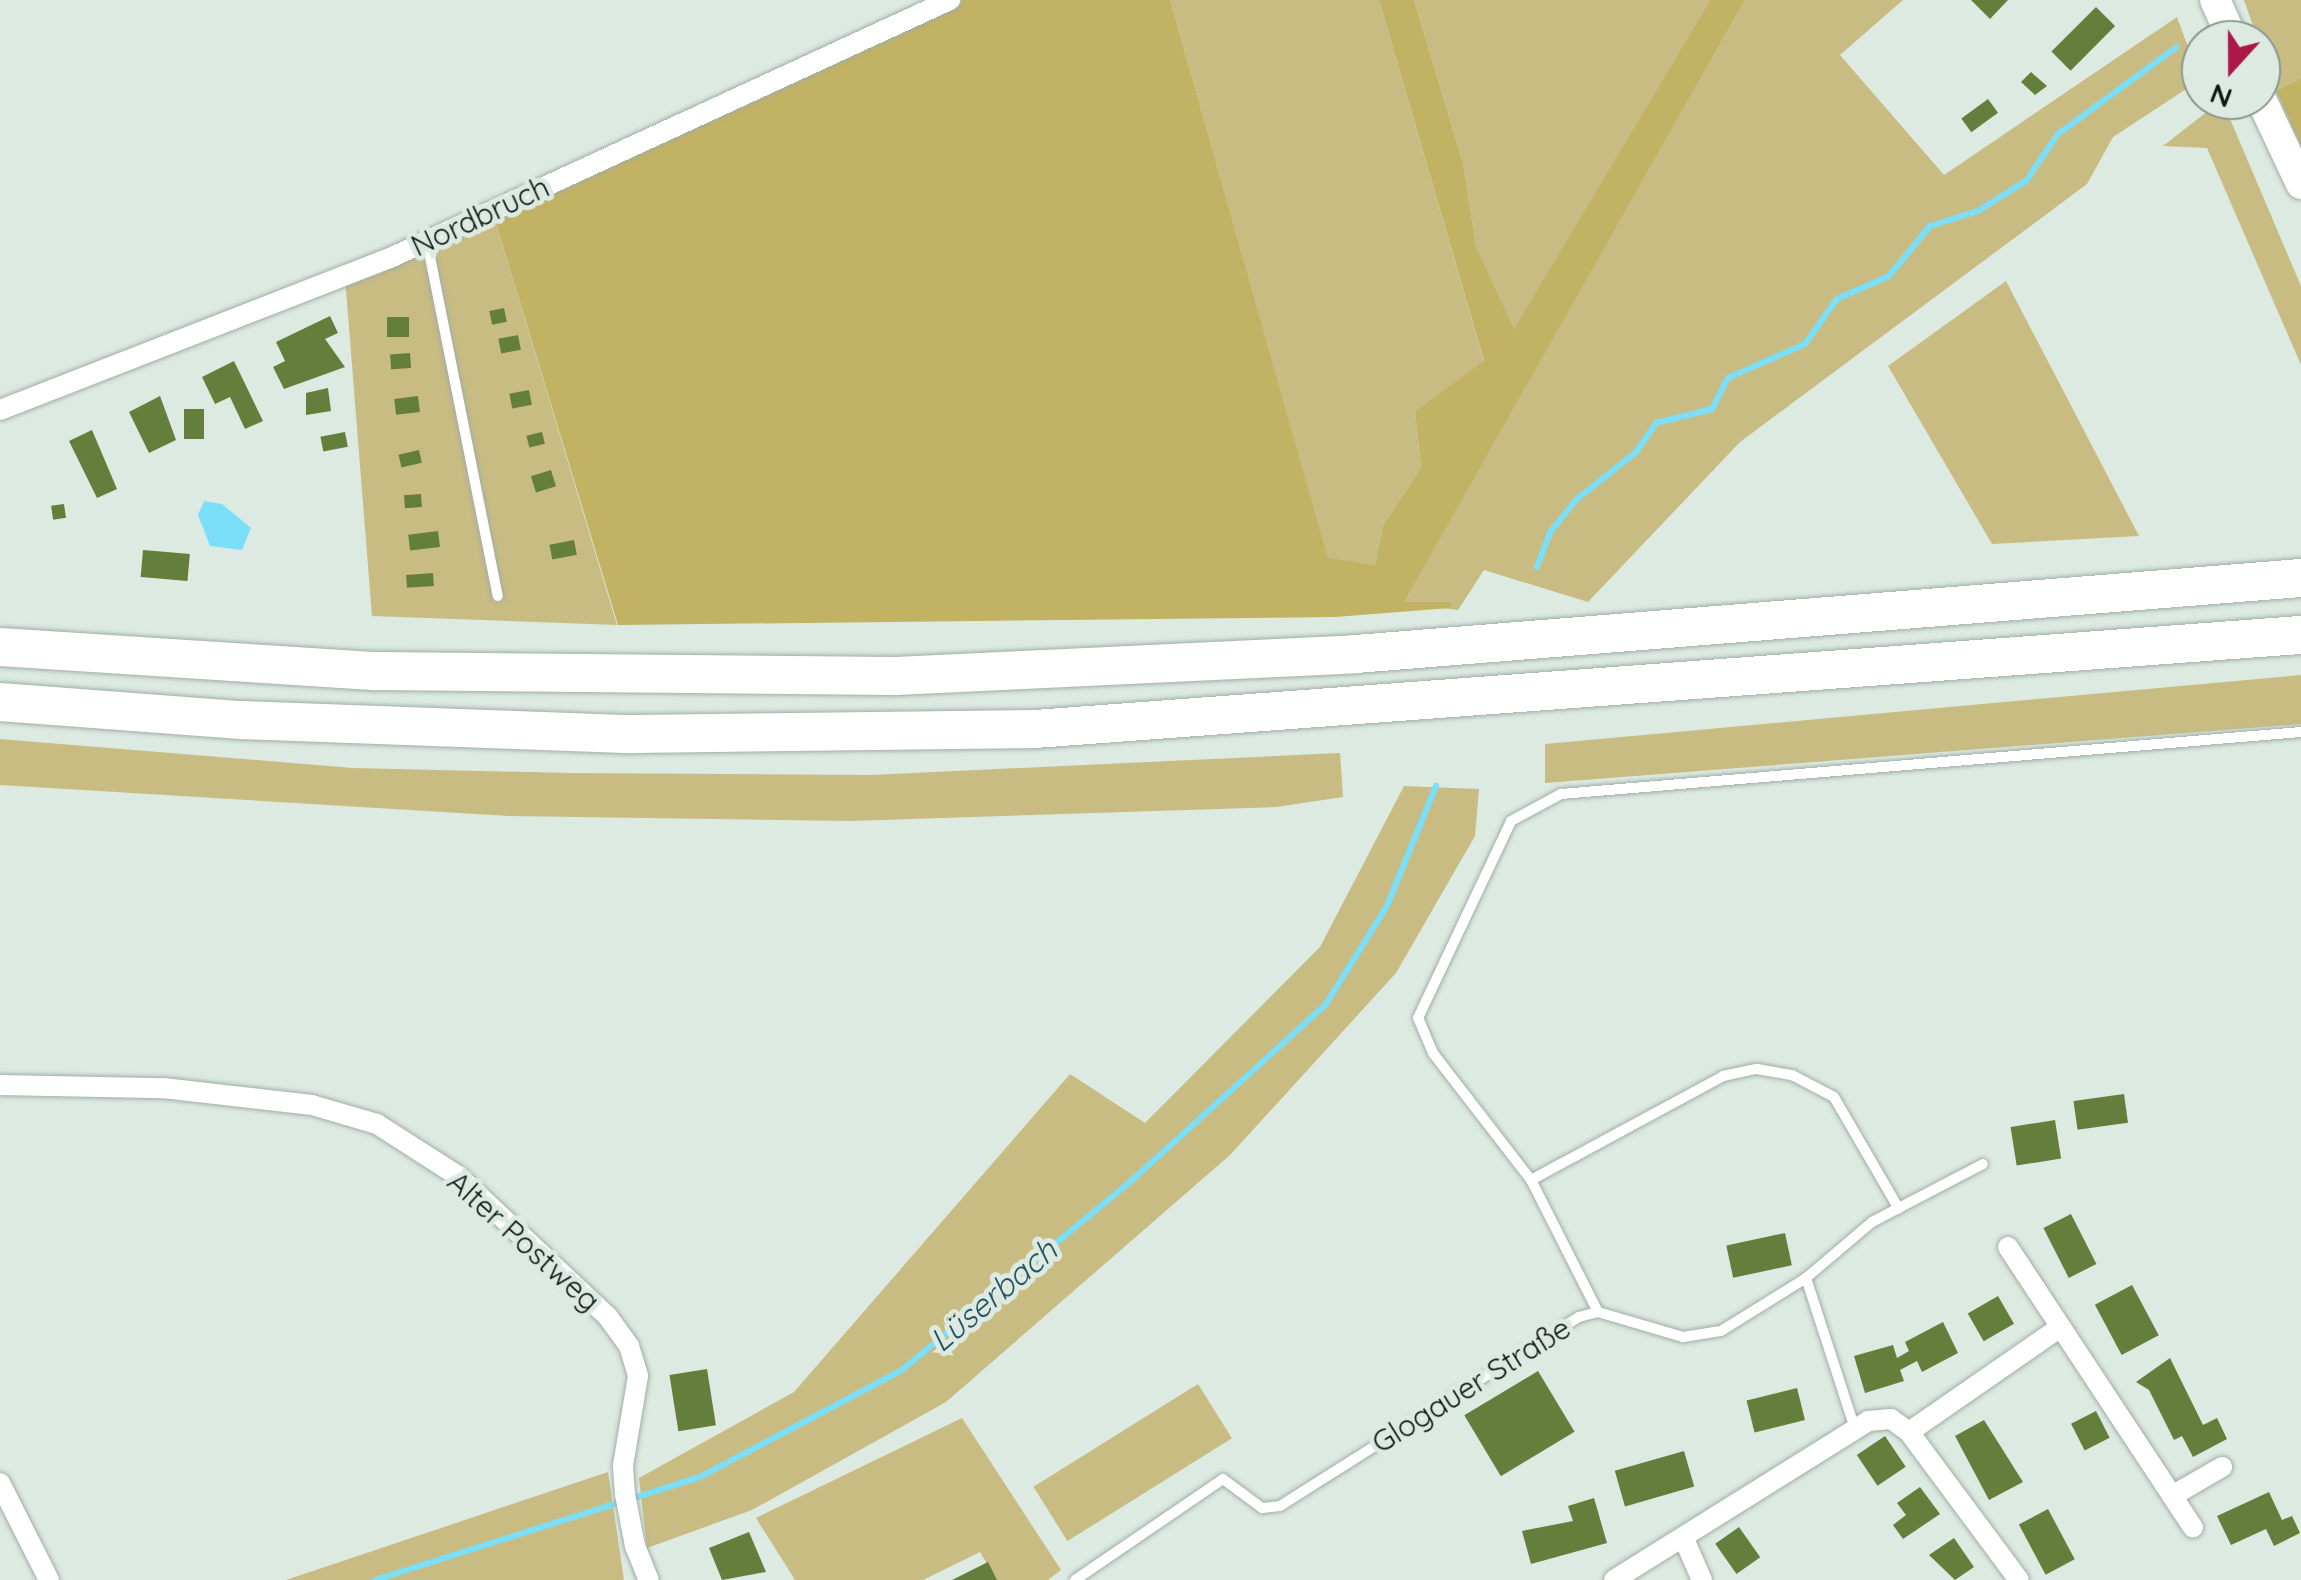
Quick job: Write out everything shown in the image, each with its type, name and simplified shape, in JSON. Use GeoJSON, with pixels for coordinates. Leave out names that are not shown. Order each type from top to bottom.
{"type":"FeatureCollection","features":[{"type":"Feature","properties":{"kind":"highway"},"geometry":{"type":"LineString","coordinates":[[0,646],[376,671],[638,678],[984,674],[1356,654],[2301,578]]}},
{"type":"Feature","properties":{"kind":"highway"},"geometry":{"type":"LineString","coordinates":[[0,702],[259,721],[632,734],[1036,729],[2301,634]]}},
{"type":"Feature","properties":{"kind":"main road"},"geometry":{"type":"LineString","coordinates":[[2271,120],[2301,184]]}},
{"type":"Feature","properties":{"kind":"street","name":"Nordbruch"},"geometry":{"type":"LineString","coordinates":[[0,410],[426,241],[950,0]]}},
{"type":"Feature","properties":{"kind":"street","name":"Alter Postweg"},"geometry":{"type":"LineString","coordinates":[[0,1085],[164,1088],[312,1105],[377,1124],[458,1176],[608,1318],[629,1346],[638,1376],[623,1466],[625,1494],[631,1528],[649,1580]]}},
{"type":"Feature","properties":{"kind":"street"},"geometry":{"type":"LineString","coordinates":[[2008,1247],[2193,1528]]}},
{"type":"Feature","properties":{"kind":"street"},"geometry":{"type":"LineString","coordinates":[[1909,1432],[2059,1328]]}},
{"type":"Feature","properties":{"kind":"street"},"geometry":{"type":"LineString","coordinates":[[1614,1580],[1855,1429],[1891,1419],[1909,1432],[2020,1580]]}},
{"type":"Feature","properties":{"kind":"street"},"geometry":{"type":"LineString","coordinates":[[2172,1496],[2222,1467]]}},
{"type":"Feature","properties":{"kind":"street"},"geometry":{"type":"LineString","coordinates":[[0,1483],[49,1580]]}},
{"type":"Feature","properties":{"kind":"street"},"geometry":{"type":"LineString","coordinates":[[1684,1538],[1702,1580]]}},
{"type":"Feature","properties":{"kind":"lane"},"geometry":{"type":"LineString","coordinates":[[426,241],[498,596]]}},
{"type":"Feature","properties":{"kind":"lane"},"geometry":{"type":"LineString","coordinates":[[1598,1312],[1532,1180],[1433,1053],[1418,1018],[1488,863],[1511,821],[1526,808],[1561,794],[2301,732]]}},
{"type":"Feature","properties":{"kind":"lane"},"geometry":{"type":"LineString","coordinates":[[1532,1180],[1723,1076],[1757,1069],[1792,1075],[1834,1097],[1899,1210]]}},
{"type":"Feature","properties":{"kind":"lane","name":"Glogauer Straße"},"geometry":{"type":"LineString","coordinates":[[1075,1580],[1223,1479],[1262,1508],[1280,1506],[1578,1317],[1598,1312],[1682,1337],[1721,1332],[1806,1278],[1830,1253],[1983,1164]]}},
{"type":"Feature","properties":{"kind":"lane"},"geometry":{"type":"LineString","coordinates":[[1806,1278],[1855,1429]]}},
{"type":"Feature","properties":{"kind":"shaded area"},"geometry":{"type":"Polygon","coordinates":[[[956,0],[1170,0],[1328,558],[1375,565],[1383,525],[1421,468],[1415,411],[1484,361],[1379,0],[1414,0],[1463,163],[1476,246],[1514,329],[1710,0],[1745,0],[1404,602],[1451,602],[1450,608],[1335,617],[618,625],[492,210],[956,0]]]}},
{"type":"Feature","properties":{"kind":"shaded area"},"geometry":{"type":"Polygon","coordinates":[[[1170,0],[1379,0],[1484,362],[1415,411],[1421,468],[1383,525],[1375,565],[1328,559],[1170,0]]]}},
{"type":"Feature","properties":{"kind":"shaded area"},"geometry":{"type":"Polygon","coordinates":[[[1414,0],[1710,0],[1514,330],[1476,246],[1463,163],[1414,0]]]}},
{"type":"Feature","properties":{"kind":"shaded area"},"geometry":{"type":"Polygon","coordinates":[[[1745,0],[1903,0],[1840,55],[1944,175],[2177,17],[2181,28],[2181,92],[2113,137],[2087,184],[1740,442],[1588,602],[1484,570],[1458,610],[1403,603],[1745,0]]]}},
{"type":"Feature","properties":{"kind":"shaded area"},"geometry":{"type":"Polygon","coordinates":[[[2244,0],[2301,0],[2301,78],[2281,88],[2281,20],[2251,20],[2244,0]]]}},
{"type":"Feature","properties":{"kind":"shaded area"},"geometry":{"type":"Polygon","coordinates":[[[2301,78],[2301,146],[2281,102],[2281,88],[2301,78]]]}},
{"type":"Feature","properties":{"kind":"shaded area"},"geometry":{"type":"Polygon","coordinates":[[[2196,120],[2230,120],[2301,286],[2301,365],[2207,148],[2163,146],[2196,120]]]}},
{"type":"Feature","properties":{"kind":"shaded area"},"geometry":{"type":"Polygon","coordinates":[[[492,210],[617,625],[372,616],[345,277],[492,210]]]}},
{"type":"Feature","properties":{"kind":"shaded area"},"geometry":{"type":"Polygon","coordinates":[[[2006,281],[2139,536],[1992,544],[1888,366],[2006,281]]]}},
{"type":"Feature","properties":{"kind":"shaded area"},"geometry":{"type":"Polygon","coordinates":[[[2301,675],[2301,724],[1545,783],[1545,744],[2301,675]]]}},
{"type":"Feature","properties":{"kind":"shaded area"},"geometry":{"type":"Polygon","coordinates":[[[0,739],[353,768],[569,773],[871,775],[1340,753],[1343,797],[1276,807],[850,821],[509,816],[0,785],[0,739]]]}},
{"type":"Feature","properties":{"kind":"shaded area"},"geometry":{"type":"Polygon","coordinates":[[[1404,786],[1479,789],[1475,836],[1396,973],[1230,1155],[946,1402],[752,1510],[647,1548],[639,1478],[794,1392],[1070,1074],[1145,1123],[1320,947],[1404,786]]]}},
{"type":"Feature","properties":{"kind":"shaded area"},"geometry":{"type":"Polygon","coordinates":[[[1198,1384],[1232,1438],[1067,1541],[1033,1487],[1198,1384]]]}},
{"type":"Feature","properties":{"kind":"shaded area"},"geometry":{"type":"Polygon","coordinates":[[[962,1418],[1061,1570],[1048,1580],[997,1580],[980,1552],[923,1580],[795,1580],[756,1518],[962,1418]]]}},
{"type":"Feature","properties":{"kind":"shaded area"},"geometry":{"type":"Polygon","coordinates":[[[608,1472],[624,1580],[286,1580],[608,1472]]]}},
{"type":"Feature","properties":{"kind":"water"},"geometry":{"type":"Polygon","coordinates":[[[204,501],[222,504],[251,528],[242,550],[210,546],[198,515],[204,501]]]}},
{"type":"Feature","properties":{"kind":"building"},"geometry":{"type":"Polygon","coordinates":[[[1971,0],[2008,0],[1990,19],[1971,0]]]}},
{"type":"Feature","properties":{"kind":"building"},"geometry":{"type":"Polygon","coordinates":[[[2096,7],[2115,26],[2071,71],[2051,52],[2096,7]]]}},
{"type":"Feature","properties":{"kind":"building"},"geometry":{"type":"Polygon","coordinates":[[[2031,72],[2047,86],[2035,95],[2021,82],[2031,72]]]}},
{"type":"Feature","properties":{"kind":"building"},"geometry":{"type":"Polygon","coordinates":[[[1988,99],[1998,113],[1971,132],[1961,118],[1988,99]]]}},
{"type":"Feature","properties":{"kind":"building"},"geometry":{"type":"Polygon","coordinates":[[[504,308],[507,322],[492,325],[489,311],[504,308]]]}},
{"type":"Feature","properties":{"kind":"building"},"geometry":{"type":"Polygon","coordinates":[[[330,316],[338,333],[325,339],[345,367],[284,389],[273,367],[285,361],[276,342],[330,316]]]}},
{"type":"Feature","properties":{"kind":"building"},"geometry":{"type":"Polygon","coordinates":[[[387,317],[409,317],[409,337],[387,337],[387,317]]]}},
{"type":"Feature","properties":{"kind":"building"},"geometry":{"type":"Polygon","coordinates":[[[518,335],[521,350],[501,354],[498,339],[518,335]]]}},
{"type":"Feature","properties":{"kind":"building"},"geometry":{"type":"Polygon","coordinates":[[[410,353],[411,368],[391,369],[390,354],[410,353]]]}},
{"type":"Feature","properties":{"kind":"building"},"geometry":{"type":"Polygon","coordinates":[[[234,361],[263,421],[245,429],[230,397],[215,404],[202,377],[234,361]]]}},
{"type":"Feature","properties":{"kind":"building"},"geometry":{"type":"Polygon","coordinates":[[[328,388],[331,411],[306,415],[306,393],[328,388]]]}},
{"type":"Feature","properties":{"kind":"building"},"geometry":{"type":"Polygon","coordinates":[[[529,390],[532,405],[512,409],[509,394],[529,390]]]}},
{"type":"Feature","properties":{"kind":"building"},"geometry":{"type":"Polygon","coordinates":[[[160,396],[176,440],[149,453],[129,412],[160,396]]]}},
{"type":"Feature","properties":{"kind":"building"},"geometry":{"type":"Polygon","coordinates":[[[418,396],[420,412],[396,415],[394,399],[418,396]]]}},
{"type":"Feature","properties":{"kind":"building"},"geometry":{"type":"Polygon","coordinates":[[[184,409],[204,409],[204,439],[184,439],[184,409]]]}},
{"type":"Feature","properties":{"kind":"building"},"geometry":{"type":"Polygon","coordinates":[[[92,430],[117,489],[97,498],[69,441],[92,430]]]}},
{"type":"Feature","properties":{"kind":"building"},"geometry":{"type":"Polygon","coordinates":[[[345,432],[348,447],[323,451],[320,437],[345,432]]]}},
{"type":"Feature","properties":{"kind":"building"},"geometry":{"type":"Polygon","coordinates":[[[542,432],[545,444],[529,448],[526,436],[542,432]]]}},
{"type":"Feature","properties":{"kind":"building"},"geometry":{"type":"Polygon","coordinates":[[[419,450],[422,463],[401,467],[399,455],[419,450]]]}},
{"type":"Feature","properties":{"kind":"building"},"geometry":{"type":"Polygon","coordinates":[[[551,470],[556,486],[536,492],[531,476],[551,470]]]}},
{"type":"Feature","properties":{"kind":"building"},"geometry":{"type":"Polygon","coordinates":[[[421,494],[422,507],[405,508],[404,495],[421,494]]]}},
{"type":"Feature","properties":{"kind":"building"},"geometry":{"type":"Polygon","coordinates":[[[64,504],[66,518],[53,520],[51,506],[64,504]]]}},
{"type":"Feature","properties":{"kind":"building"},"geometry":{"type":"Polygon","coordinates":[[[438,531],[440,547],[410,551],[408,535],[438,531]]]}},
{"type":"Feature","properties":{"kind":"building"},"geometry":{"type":"Polygon","coordinates":[[[574,540],[577,555],[552,559],[549,545],[574,540]]]}},
{"type":"Feature","properties":{"kind":"building"},"geometry":{"type":"Polygon","coordinates":[[[143,550],[190,554],[187,581],[141,577],[143,550]]]}},
{"type":"Feature","properties":{"kind":"building"},"geometry":{"type":"Polygon","coordinates":[[[433,573],[434,586],[407,588],[406,575],[433,573]]]}},
{"type":"Feature","properties":{"kind":"building"},"geometry":{"type":"Polygon","coordinates":[[[2124,1094],[2128,1123],[2078,1130],[2073,1101],[2124,1094]]]}},
{"type":"Feature","properties":{"kind":"building"},"geometry":{"type":"Polygon","coordinates":[[[2055,1120],[2061,1159],[2017,1166],[2011,1127],[2055,1120]]]}},
{"type":"Feature","properties":{"kind":"building"},"geometry":{"type":"Polygon","coordinates":[[[2071,1214],[2096,1264],[2069,1278],[2043,1228],[2071,1214]]]}},
{"type":"Feature","properties":{"kind":"building"},"geometry":{"type":"Polygon","coordinates":[[[1785,1233],[1792,1265],[1733,1278],[1726,1245],[1785,1233]]]}},
{"type":"Feature","properties":{"kind":"building"},"geometry":{"type":"Polygon","coordinates":[[[2132,1285],[2159,1335],[2122,1355],[2095,1305],[2132,1285]]]}},
{"type":"Feature","properties":{"kind":"building"},"geometry":{"type":"Polygon","coordinates":[[[1998,1296],[2014,1324],[1984,1341],[1968,1314],[1998,1296]]]}},
{"type":"Feature","properties":{"kind":"building"},"geometry":{"type":"Polygon","coordinates":[[[1943,1322],[1958,1353],[1922,1372],[1917,1361],[1900,1370],[1904,1381],[1865,1393],[1854,1356],[1893,1345],[1897,1358],[1909,1351],[1905,1342],[1943,1322]]]}},
{"type":"Feature","properties":{"kind":"building"},"geometry":{"type":"Polygon","coordinates":[[[2170,1358],[2203,1425],[2217,1418],[2227,1439],[2193,1457],[2182,1436],[2174,1440],[2149,1390],[2136,1382],[2170,1358]]]}},
{"type":"Feature","properties":{"kind":"building"},"geometry":{"type":"Polygon","coordinates":[[[707,1369],[716,1425],[678,1431],[669,1375],[707,1369]]]}},
{"type":"Feature","properties":{"kind":"building"},"geometry":{"type":"Polygon","coordinates":[[[1538,1371],[1575,1432],[1501,1476],[1464,1415],[1538,1371]]]}},
{"type":"Feature","properties":{"kind":"building"},"geometry":{"type":"Polygon","coordinates":[[[1797,1388],[1805,1420],[1755,1433],[1747,1401],[1797,1388]]]}},
{"type":"Feature","properties":{"kind":"building"},"geometry":{"type":"Polygon","coordinates":[[[2096,1411],[2110,1438],[2085,1450],[2071,1424],[2096,1411]]]}},
{"type":"Feature","properties":{"kind":"building"},"geometry":{"type":"Polygon","coordinates":[[[1984,1420],[2023,1482],[1989,1500],[1955,1436],[1984,1420]]]}},
{"type":"Feature","properties":{"kind":"building"},"geometry":{"type":"Polygon","coordinates":[[[1885,1436],[1906,1467],[1878,1486],[1857,1455],[1885,1436]]]}},
{"type":"Feature","properties":{"kind":"building"},"geometry":{"type":"Polygon","coordinates":[[[1684,1451],[1694,1487],[1625,1506],[1615,1471],[1684,1451]]]}},
{"type":"Feature","properties":{"kind":"building"},"geometry":{"type":"Polygon","coordinates":[[[1920,1487],[1940,1514],[1903,1539],[1893,1525],[1906,1515],[1897,1503],[1920,1487]]]}},
{"type":"Feature","properties":{"kind":"building"},"geometry":{"type":"Polygon","coordinates":[[[2269,1492],[2282,1520],[2292,1516],[2300,1533],[2274,1546],[2266,1529],[2231,1545],[2217,1516],[2269,1492]]]}},
{"type":"Feature","properties":{"kind":"building"},"geometry":{"type":"Polygon","coordinates":[[[1594,1498],[1607,1543],[1531,1564],[1522,1531],[1573,1521],[1568,1506],[1594,1498]]]}},
{"type":"Feature","properties":{"kind":"building"},"geometry":{"type":"Polygon","coordinates":[[[2048,1509],[2075,1559],[2046,1575],[2019,1524],[2048,1509]]]}},
{"type":"Feature","properties":{"kind":"building"},"geometry":{"type":"Polygon","coordinates":[[[1739,1527],[1760,1557],[1736,1574],[1715,1544],[1739,1527]]]}},
{"type":"Feature","properties":{"kind":"building"},"geometry":{"type":"Polygon","coordinates":[[[749,1532],[766,1572],[722,1580],[709,1548],[749,1532]]]}},
{"type":"Feature","properties":{"kind":"building"},"geometry":{"type":"Polygon","coordinates":[[[1954,1538],[1974,1567],[1955,1580],[1929,1555],[1954,1538]]]}},
{"type":"Feature","properties":{"kind":"building"},"geometry":{"type":"Polygon","coordinates":[[[988,1562],[997,1580],[952,1580],[988,1562]]]}},
{"type":"Feature","properties":{"kind":"waterway","name":"Lüserbach"},"geometry":{"type":"LineString","coordinates":[[1537,567],[1551,531],[1577,499],[1636,452],[1656,423],[1712,409],[1728,378],[1805,344],[1837,299],[1889,276],[1930,226],[1978,211],[2026,181],[2058,134],[2177,47]]}},
{"type":"Feature","properties":{"kind":"waterway","name":"Lüserbach"},"geometry":{"type":"LineString","coordinates":[[375,1580],[702,1476],[902,1370],[1130,1182],[1326,1004],[1387,906],[1436,786]]}}]}
